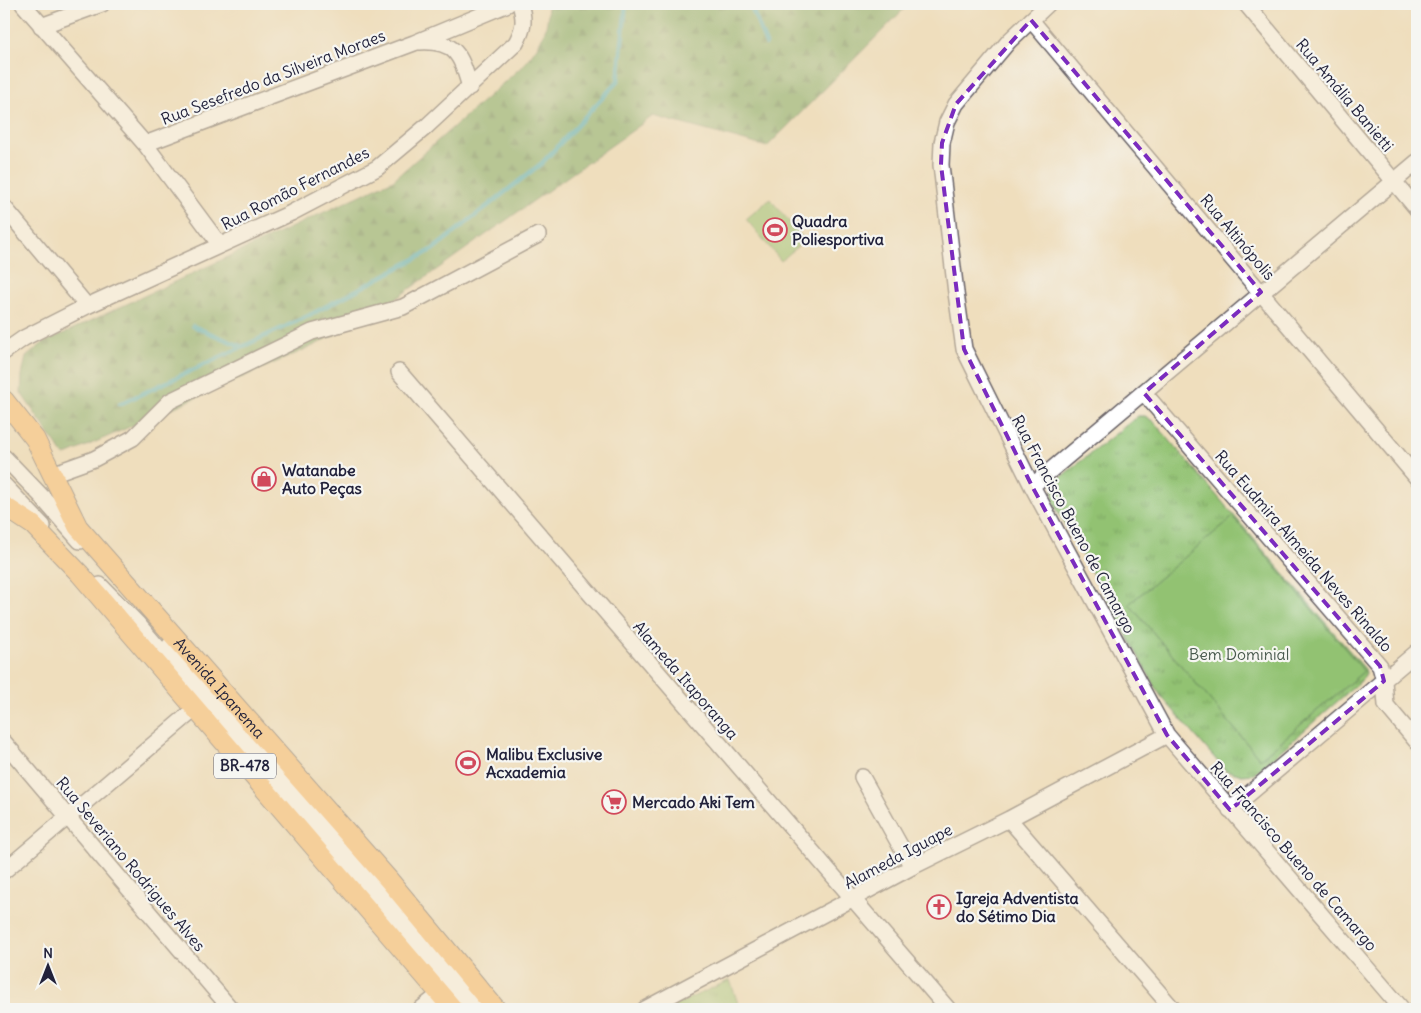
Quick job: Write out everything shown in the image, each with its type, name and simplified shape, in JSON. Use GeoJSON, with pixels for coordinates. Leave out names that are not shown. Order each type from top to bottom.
{"type":"FeatureCollection","features":[{"type":"Feature","properties":{"kind":"main road","name":"Avenida Ipanema"},"geometry":{"type":"LineString","coordinates":[[4,406],[35,439],[78,527],[389,880],[496,1009]]}},
{"type":"Feature","properties":{"kind":"main road","name":"Avenida Ipanema"},"geometry":{"type":"LineString","coordinates":[[4,506],[33,525],[80,574],[453,1009]]}},
{"type":"Feature","properties":{"kind":"street"},"geometry":{"type":"LineString","coordinates":[[22,4],[145,144],[220,245]]}},
{"type":"Feature","properties":{"kind":"street"},"geometry":{"type":"LineString","coordinates":[[41,26],[102,4]]}},
{"type":"Feature","properties":{"kind":"street","name":"Rua Sesefredo da Silveira Moraes"},"geometry":{"type":"LineString","coordinates":[[145,144],[414,43],[508,4]]}},
{"type":"Feature","properties":{"kind":"street"},"geometry":{"type":"LineString","coordinates":[[520,4],[524,23]]}},
{"type":"Feature","properties":{"kind":"street","name":"Rua Francisco Bueno de Camargo"},"geometry":{"type":"LineString","coordinates":[[1048,4],[1009,41],[956,104],[947,122],[942,143],[941,165],[964,348],[1032,486],[1167,735],[1402,1009]]}},
{"type":"Feature","properties":{"kind":"street","name":"Rua Amália Banietti"},"geometry":{"type":"LineString","coordinates":[[1246,4],[1417,209]]}},
{"type":"Feature","properties":{"kind":"street"},"geometry":{"type":"LineString","coordinates":[[491,11],[510,12],[518,16],[524,23]]}},
{"type":"Feature","properties":{"kind":"street","name":"Rua Altinópolis"},"geometry":{"type":"LineString","coordinates":[[1031,20],[1417,478]]}},
{"type":"Feature","properties":{"kind":"street","name":"Rua Romão Fernandes"},"geometry":{"type":"LineString","coordinates":[[4,345],[24,338],[87,306],[291,212],[377,168],[470,87],[516,43],[524,23]]}},
{"type":"Feature","properties":{"kind":"street"},"geometry":{"type":"LineString","coordinates":[[414,43],[436,43],[452,49],[462,60],[470,87]]}},
{"type":"Feature","properties":{"kind":"street"},"geometry":{"type":"LineString","coordinates":[[1032,486],[1417,162]]}},
{"type":"Feature","properties":{"kind":"street"},"geometry":{"type":"LineString","coordinates":[[4,207],[87,306]]}},
{"type":"Feature","properties":{"kind":"street"},"geometry":{"type":"LineString","coordinates":[[52,474],[94,459],[133,438],[170,401],[312,332],[403,308],[538,235]]}},
{"type":"Feature","properties":{"kind":"street","name":"Rua Romão Fernandes"},"geometry":{"type":"LineString","coordinates":[[4,352],[24,338]]}},
{"type":"Feature","properties":{"kind":"street","name":"Alameda Itaporanga"},"geometry":{"type":"LineString","coordinates":[[399,372],[948,1009]]}},
{"type":"Feature","properties":{"kind":"street","name":"Rua Eudmira Almeida Neves Rinaldo"},"geometry":{"type":"LineString","coordinates":[[1144,393],[1380,666],[1384,681],[1386,705],[1417,742]]}},
{"type":"Feature","properties":{"kind":"street"},"geometry":{"type":"LineString","coordinates":[[4,458],[46,501],[484,1009]]}},
{"type":"Feature","properties":{"kind":"street"},"geometry":{"type":"LineString","coordinates":[[4,485],[137,623],[468,1009]]}},
{"type":"Feature","properties":{"kind":"street"},"geometry":{"type":"LineString","coordinates":[[4,493],[33,525]]}},
{"type":"Feature","properties":{"kind":"street"},"geometry":{"type":"LineString","coordinates":[[46,501],[78,527]]}},
{"type":"Feature","properties":{"kind":"street"},"geometry":{"type":"LineString","coordinates":[[1230,810],[1417,652]]}},
{"type":"Feature","properties":{"kind":"street"},"geometry":{"type":"LineString","coordinates":[[4,871],[195,709]]}},
{"type":"Feature","properties":{"kind":"street","name":"Alameda Iguape"},"geometry":{"type":"LineString","coordinates":[[645,1009],[1167,735]]}},
{"type":"Feature","properties":{"kind":"street","name":"Rua Severiano Rodrigues Alves"},"geometry":{"type":"LineString","coordinates":[[4,742],[231,1009]]}},
{"type":"Feature","properties":{"kind":"street"},"geometry":{"type":"LineString","coordinates":[[862,777],[912,868]]}},
{"type":"Feature","properties":{"kind":"street"},"geometry":{"type":"LineString","coordinates":[[1009,819],[1173,1009]]}},
{"type":"Feature","properties":{"kind":"street"},"geometry":{"type":"LineString","coordinates":[[421,1009],[441,993]]}},
{"type":"Feature","properties":{"kind":"highlighted area"},"geometry":{"type":"Polygon","coordinates":[[[1031,20],[1261,292],[1144,393],[1380,666],[1384,681],[1230,810],[1167,735],[1032,486],[964,349],[941,165],[942,143],[956,104],[1031,20]]]}},
{"type":"Feature","properties":{"kind":"green space"},"geometry":{"type":"Polygon","coordinates":[[[547,4],[909,4],[767,147],[653,116],[373,315],[313,346],[64,456],[21,393],[22,374],[26,357],[43,343],[393,180],[526,62],[537,47],[545,31],[548,13],[547,4]]]}},
{"type":"Feature","properties":{"kind":"green space","name":"Quadra Poliesportiva"},"geometry":{"type":"Polygon","coordinates":[[[770,199],[805,240],[781,261],[746,219],[770,199]]]}},
{"type":"Feature","properties":{"kind":"green space","name":"Bem Dominial"},"geometry":{"type":"Polygon","coordinates":[[[1138,416],[1145,416],[1154,422],[1365,669],[1366,673],[1362,680],[1254,774],[1242,775],[1225,770],[1160,695],[1052,501],[1053,490],[1057,480],[1138,416]]]}},
{"type":"Feature","properties":{"kind":"green space"},"geometry":{"type":"Polygon","coordinates":[[[1233,517],[1364,671],[1260,759],[1129,604],[1233,517]]]}},
{"type":"Feature","properties":{"kind":"green space"},"geometry":{"type":"Polygon","coordinates":[[[730,980],[740,1009],[666,1009],[730,980]]]}},
{"type":"Feature","properties":{"kind":"waterway"},"geometry":{"type":"LineString","coordinates":[[120,404],[308,316],[432,250],[542,163],[618,81],[626,4]]}},
{"type":"Feature","properties":{"kind":"waterway"},"geometry":{"type":"LineString","coordinates":[[750,4],[766,44]]}},
{"type":"Feature","properties":{"kind":"waterway"},"geometry":{"type":"LineString","coordinates":[[193,326],[243,347]]}},
{"type":"Feature","properties":{"kind":"place","name":"Quadra Poliesportiva"},"geometry":{"type":"Point","coordinates":[775,230]}},
{"type":"Feature","properties":{"kind":"place","name":"Watanabe Auto Peças"},"geometry":{"type":"Point","coordinates":[264,479]}},
{"type":"Feature","properties":{"kind":"place","name":"Malibu Exclusive Acxademia"},"geometry":{"type":"Point","coordinates":[468,763]}},
{"type":"Feature","properties":{"kind":"place","name":"Mercado Aki Tem"},"geometry":{"type":"Point","coordinates":[614,802]}},
{"type":"Feature","properties":{"kind":"place","name":"Igreja Adventista do Sétimo Dia"},"geometry":{"type":"Point","coordinates":[939,907]}}]}
